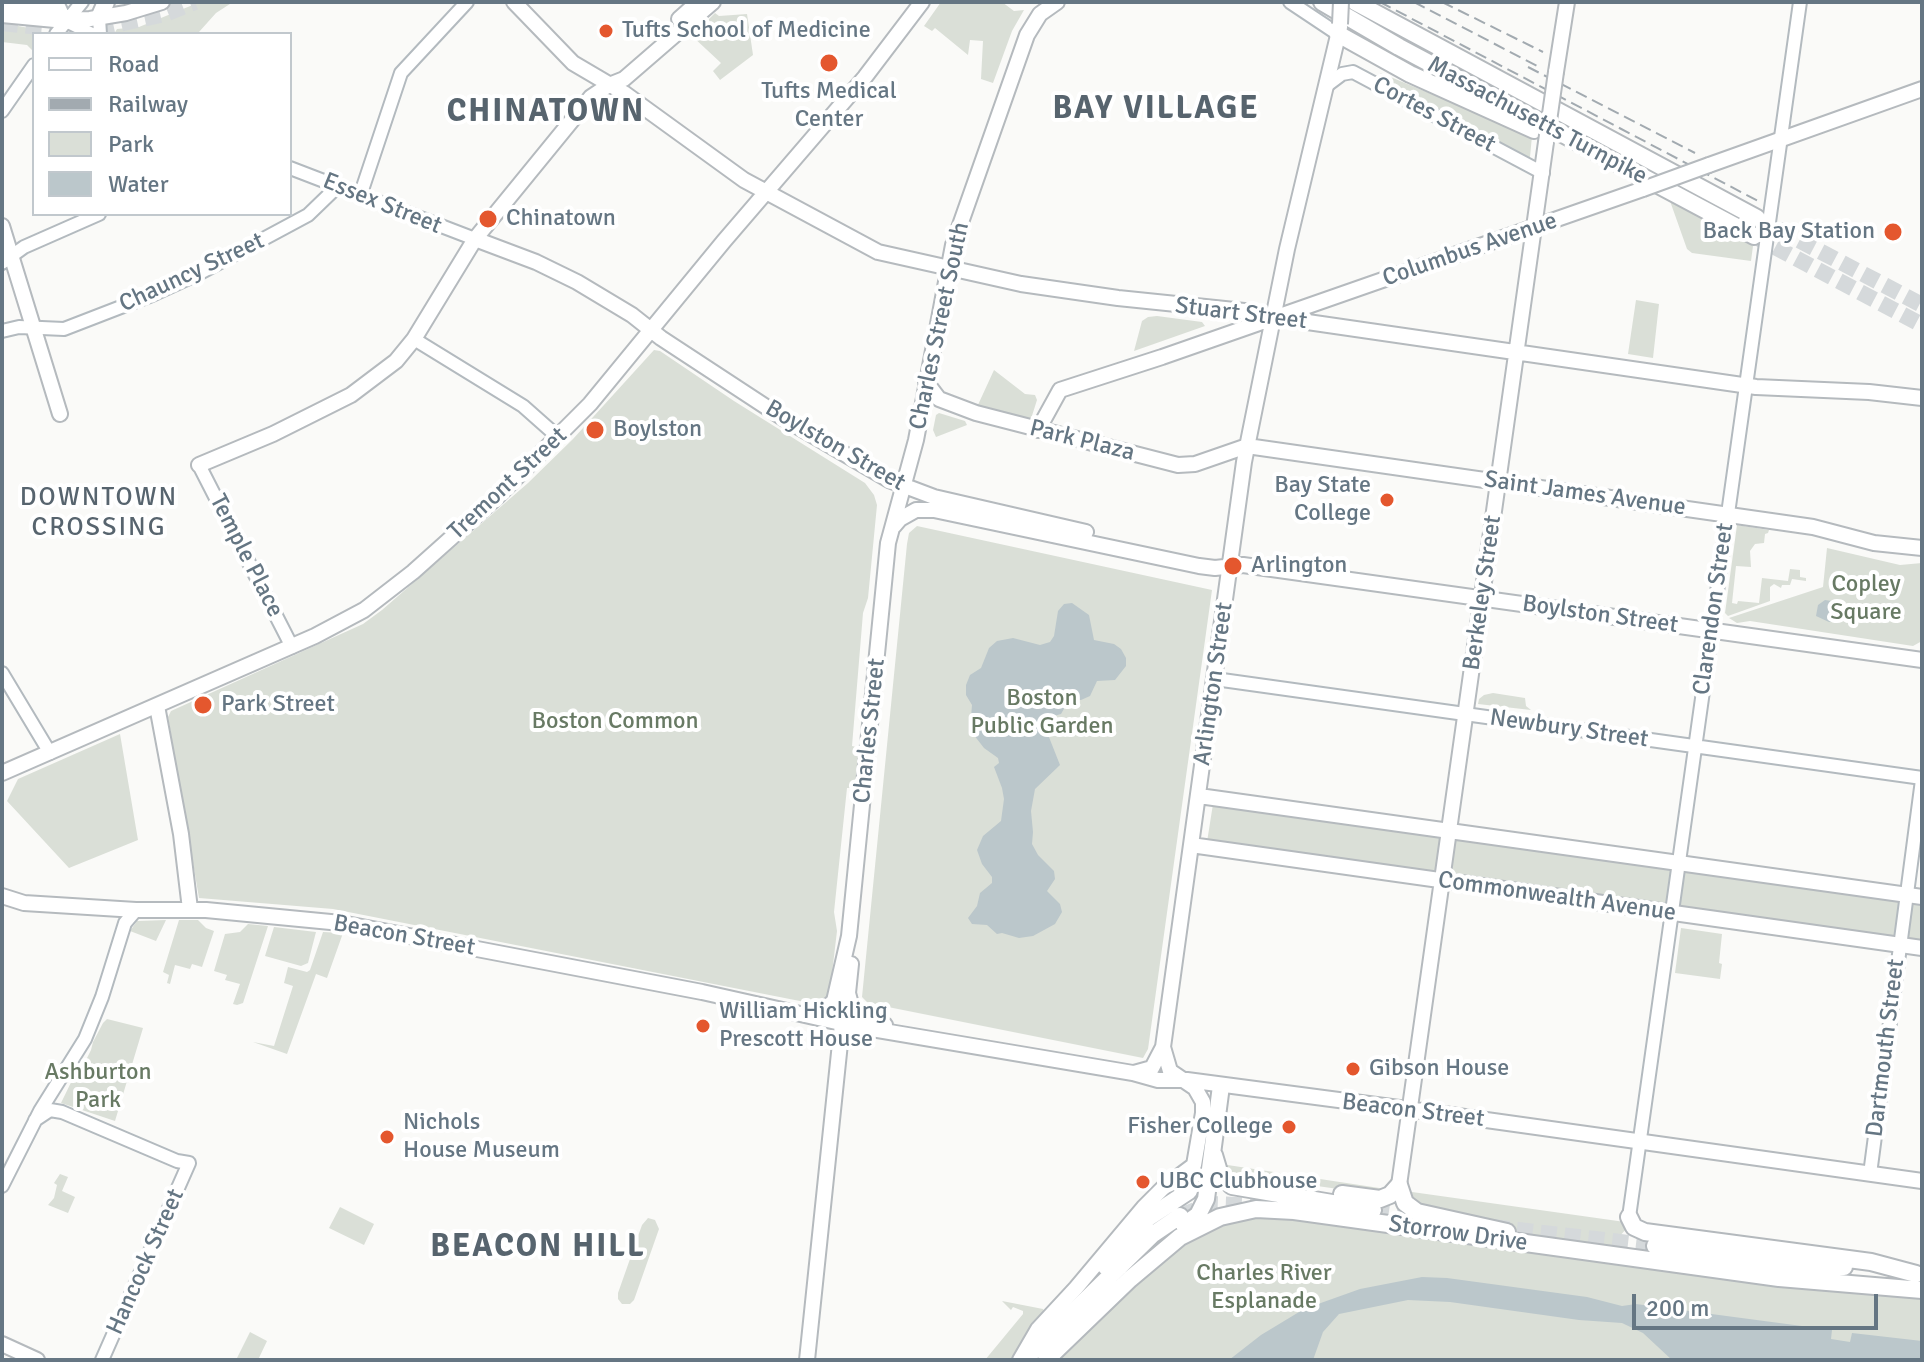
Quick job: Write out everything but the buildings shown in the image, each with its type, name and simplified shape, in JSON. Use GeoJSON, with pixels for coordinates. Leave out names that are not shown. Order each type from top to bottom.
{"type":"FeatureCollection","features":[{"type":"Feature","properties":{"kind":"highway"},"geometry":{"type":"LineString","coordinates":[[2,2],[49,10],[61,27]]}},
{"type":"Feature","properties":{"kind":"highway"},"geometry":{"type":"LineString","coordinates":[[97,29],[106,2]]}},
{"type":"Feature","properties":{"kind":"highway","name":"Massachusetts Turnpike"},"geometry":{"type":"LineString","coordinates":[[1322,2],[1372,32],[1754,236]]}},
{"type":"Feature","properties":{"kind":"highway","name":"Massachusetts Turnpike"},"geometry":{"type":"LineString","coordinates":[[1355,2],[1757,218]]}},
{"type":"Feature","properties":{"kind":"highway"},"geometry":{"type":"LineString","coordinates":[[1339,29],[1410,74],[1549,137],[1594,151]]}},
{"type":"Feature","properties":{"kind":"highway"},"geometry":{"type":"LineString","coordinates":[[1139,1271],[1160,1242],[1201,1211],[1208,1194],[1221,1086]]}},
{"type":"Feature","properties":{"kind":"highway"},"geometry":{"type":"LineString","coordinates":[[1213,1149],[1220,1175],[1232,1186],[1373,1210]]}},
{"type":"Feature","properties":{"kind":"highway"},"geometry":{"type":"LineString","coordinates":[[1239,1180],[1376,1199],[1390,1195],[1399,1185],[1405,1203],[1421,1214],[1605,1254]]}},
{"type":"Feature","properties":{"kind":"highway"},"geometry":{"type":"LineString","coordinates":[[1075,1308],[1145,1220],[1189,1191]]}},
{"type":"Feature","properties":{"kind":"highway","name":"Storrow Drive"},"geometry":{"type":"LineString","coordinates":[[1046,1360],[1139,1271],[1193,1228],[1220,1217],[1256,1209],[1294,1211],[1779,1278],[1920,1279]]}},
{"type":"Feature","properties":{"kind":"highway"},"geometry":{"type":"LineString","coordinates":[[1022,1360],[1152,1235],[1180,1216]]}},
{"type":"Feature","properties":{"kind":"highway"},"geometry":{"type":"LineString","coordinates":[[1629,1217],[1634,1227],[1645,1232],[1871,1262],[1920,1279]]}},
{"type":"Feature","properties":{"kind":"highway"},"geometry":{"type":"LineString","coordinates":[[1655,1246],[1796,1266],[1873,1268],[1920,1279]]}},
{"type":"Feature","properties":{"kind":"main road"},"geometry":{"type":"LineString","coordinates":[[57,2],[61,27]]}},
{"type":"Feature","properties":{"kind":"main road"},"geometry":{"type":"LineString","coordinates":[[61,27],[82,2]]}},
{"type":"Feature","properties":{"kind":"main road"},"geometry":{"type":"LineString","coordinates":[[2,15],[61,27],[97,29],[162,2]]}},
{"type":"Feature","properties":{"kind":"main road"},"geometry":{"type":"LineString","coordinates":[[360,196],[401,73],[467,2]]}},
{"type":"Feature","properties":{"kind":"main road","name":"Stuart Street"},"geometry":{"type":"LineString","coordinates":[[514,2],[538,29],[604,73],[609,85],[721,165],[869,249],[1053,289],[1254,312],[1746,386],[1922,398]]}},
{"type":"Feature","properties":{"kind":"main road","name":"Tremont Street"},"geometry":{"type":"LineString","coordinates":[[2,773],[292,647],[342,623],[378,600],[498,496],[590,404],[865,77],[922,2]]}},
{"type":"Feature","properties":{"kind":"main road","name":"Charles Street South"},"geometry":{"type":"LineString","coordinates":[[893,527],[956,237],[1027,35],[1039,16],[1057,2]]}},
{"type":"Feature","properties":{"kind":"main road"},"geometry":{"type":"LineString","coordinates":[[1290,2],[1339,29]]}},
{"type":"Feature","properties":{"kind":"main road","name":"Arlington Street"},"geometry":{"type":"LineString","coordinates":[[1163,1047],[1247,446],[1273,317],[1315,135],[1322,117],[1339,29],[1341,2]]}},
{"type":"Feature","properties":{"kind":"main road","name":"Berkeley Street"},"geometry":{"type":"LineString","coordinates":[[1399,1185],[1567,2]]}},
{"type":"Feature","properties":{"kind":"main road","name":"Clarendon Street"},"geometry":{"type":"LineString","coordinates":[[1629,1217],[1800,2]]}},
{"type":"Feature","properties":{"kind":"main road"},"geometry":{"type":"LineString","coordinates":[[199,465],[273,434],[351,395],[396,361],[414,339],[475,239],[591,97],[624,79],[706,3]]}},
{"type":"Feature","properties":{"kind":"main road"},"geometry":{"type":"LineString","coordinates":[[2,111],[32,68]]}},
{"type":"Feature","properties":{"kind":"main road","name":"Cortes Street"},"geometry":{"type":"LineString","coordinates":[[1325,92],[1342,74],[1353,72],[1543,173]]}},
{"type":"Feature","properties":{"kind":"main road","name":"Columbus Avenue"},"geometry":{"type":"LineString","coordinates":[[1038,430],[1060,390],[1212,340],[1922,89]]}},
{"type":"Feature","properties":{"kind":"main road","name":"Essex Street"},"geometry":{"type":"LineString","coordinates":[[292,169],[475,239]]}},
{"type":"Feature","properties":{"kind":"main road","name":"Chauncy Street"},"geometry":{"type":"LineString","coordinates":[[2,331],[16,327],[51,331],[67,329],[192,277],[308,215],[337,187]]}},
{"type":"Feature","properties":{"kind":"main road"},"geometry":{"type":"LineString","coordinates":[[7,259],[24,247],[94,216]]}},
{"type":"Feature","properties":{"kind":"main road"},"geometry":{"type":"LineString","coordinates":[[2,226],[7,259],[34,328],[60,414]]}},
{"type":"Feature","properties":{"kind":"main road","name":"Boylston Street"},"geometry":{"type":"LineString","coordinates":[[475,239],[561,272],[630,313],[783,418],[855,462],[904,487],[976,507],[1155,548],[1207,562],[1215,568],[1230,565],[1922,660]]}},
{"type":"Feature","properties":{"kind":"main road"},"geometry":{"type":"LineString","coordinates":[[905,257],[932,272],[943,289],[964,275],[986,275]]}},
{"type":"Feature","properties":{"kind":"main road"},"geometry":{"type":"LineString","coordinates":[[1210,308],[1220,315],[1222,322],[1212,340]]}},
{"type":"Feature","properties":{"kind":"main road"},"geometry":{"type":"LineString","coordinates":[[414,339],[523,406],[558,437]]}},
{"type":"Feature","properties":{"kind":"main road","name":"Park Plaza"},"geometry":{"type":"LineString","coordinates":[[926,382],[934,395],[943,401],[986,416],[1184,465],[1247,446]]}},
{"type":"Feature","properties":{"kind":"main road","name":"Saint James Avenue"},"geometry":{"type":"LineString","coordinates":[[1247,446],[1820,528],[1889,545],[1922,548]]}},
{"type":"Feature","properties":{"kind":"main road","name":"Temple Place"},"geometry":{"type":"LineString","coordinates":[[199,465],[292,647]]}},
{"type":"Feature","properties":{"kind":"main road","name":"Boylston Street"},"geometry":{"type":"LineString","coordinates":[[893,527],[916,510],[934,510],[1207,562]]}},
{"type":"Feature","properties":{"kind":"main road","name":"Charles Street"},"geometry":{"type":"LineString","coordinates":[[842,1002],[888,543],[893,527]]}},
{"type":"Feature","properties":{"kind":"main road"},"geometry":{"type":"LineString","coordinates":[[2,673],[50,753]]}},
{"type":"Feature","properties":{"kind":"main road","name":"Newbury Street"},"geometry":{"type":"LineString","coordinates":[[1215,679],[1922,779]]}},
{"type":"Feature","properties":{"kind":"main road"},"geometry":{"type":"LineString","coordinates":[[157,706],[181,834],[190,909]]}},
{"type":"Feature","properties":{"kind":"main road","name":"Dartmouth Street"},"geometry":{"type":"LineString","coordinates":[[1870,1174],[1922,779]]}},
{"type":"Feature","properties":{"kind":"main road"},"geometry":{"type":"LineString","coordinates":[[1199,796],[1922,897]]}},
{"type":"Feature","properties":{"kind":"main road","name":"Commonwealth Avenue"},"geometry":{"type":"LineString","coordinates":[[1191,845],[1922,948]]}},
{"type":"Feature","properties":{"kind":"main road","name":"Beacon Street"},"geometry":{"type":"LineString","coordinates":[[2,896],[24,903],[136,910],[190,909],[359,925],[801,1013],[842,1024],[1133,1073],[1158,1080],[1187,1080],[1922,1181]]}},
{"type":"Feature","properties":{"kind":"main road"},"geometry":{"type":"LineString","coordinates":[[2,1186],[35,1120],[92,1024],[125,923],[136,910]]}},
{"type":"Feature","properties":{"kind":"main road"},"geometry":{"type":"LineString","coordinates":[[801,1013],[822,1012],[842,1002]]}},
{"type":"Feature","properties":{"kind":"main road","name":"Beacon Street"},"geometry":{"type":"LineString","coordinates":[[842,1002],[858,1015],[906,1034]]}},
{"type":"Feature","properties":{"kind":"main road"},"geometry":{"type":"LineString","coordinates":[[807,1360],[842,1024]]}},
{"type":"Feature","properties":{"kind":"main road"},"geometry":{"type":"LineString","coordinates":[[1133,1073],[1152,1068],[1163,1047]]}},
{"type":"Feature","properties":{"kind":"main road"},"geometry":{"type":"LineString","coordinates":[[1022,1360],[1038,1329],[1144,1207],[1194,1165],[1203,1107],[1199,1093],[1187,1080],[1170,1071],[1163,1047]]}},
{"type":"Feature","properties":{"kind":"main road"},"geometry":{"type":"LineString","coordinates":[[54,1092],[54,1102],[62,1112]]}},
{"type":"Feature","properties":{"kind":"main road"},"geometry":{"type":"LineString","coordinates":[[35,1120],[50,1110],[62,1112]]}},
{"type":"Feature","properties":{"kind":"main road","name":"Hancock Street"},"geometry":{"type":"LineString","coordinates":[[62,1112],[177,1161],[189,1163],[102,1360]]}},
{"type":"Feature","properties":{"kind":"main road"},"geometry":{"type":"LineString","coordinates":[[10,1351],[37,1360]]}},
{"type":"Feature","properties":{"kind":"green space"},"geometry":{"type":"Polygon","coordinates":[[[200,2],[233,2],[216,13],[199,32],[115,32],[117,29],[139,27],[200,2]]]}},
{"type":"Feature","properties":{"kind":"green space"},"geometry":{"type":"Polygon","coordinates":[[[941,2],[1002,2],[1014,11],[1024,10],[1012,31],[993,83],[981,79],[983,41],[970,40],[968,55],[935,28],[932,31],[924,26],[941,2]]]}},
{"type":"Feature","properties":{"kind":"green space"},"geometry":{"type":"Polygon","coordinates":[[[715,13],[719,16],[747,14],[753,55],[720,80],[713,71],[721,63],[692,36],[715,13]]]}},
{"type":"Feature","properties":{"kind":"green space"},"geometry":{"type":"Polygon","coordinates":[[[2,23],[42,32],[32,32],[32,50],[27,45],[2,42],[2,23]]]}},
{"type":"Feature","properties":{"kind":"green space"},"geometry":{"type":"Polygon","coordinates":[[[1381,73],[1532,136],[1530,157],[1526,158],[1382,82],[1376,77],[1381,73]]]}},
{"type":"Feature","properties":{"kind":"green space"},"geometry":{"type":"Polygon","coordinates":[[[1670,201],[1753,246],[1751,261],[1692,253],[1687,249],[1670,201]]]}},
{"type":"Feature","properties":{"kind":"green space"},"geometry":{"type":"Polygon","coordinates":[[[1636,300],[1659,304],[1653,358],[1628,354],[1636,300]]]}},
{"type":"Feature","properties":{"kind":"green space"},"geometry":{"type":"Polygon","coordinates":[[[1157,316],[1202,322],[1205,326],[1134,351],[1142,321],[1157,316]]]}},
{"type":"Feature","properties":{"kind":"green space","name":"Boston Common"},"geometry":{"type":"Polygon","coordinates":[[[654,350],[865,483],[877,505],[868,598],[863,613],[852,746],[860,748],[859,773],[856,788],[847,788],[834,912],[837,931],[827,996],[810,1003],[333,909],[199,898],[168,717],[171,711],[363,624],[382,610],[528,483],[573,439],[654,350]]]}},
{"type":"Feature","properties":{"kind":"green space"},"geometry":{"type":"Polygon","coordinates":[[[994,370],[1025,394],[1035,395],[1037,400],[1030,422],[977,407],[994,370]]]}},
{"type":"Feature","properties":{"kind":"green space"},"geometry":{"type":"Polygon","coordinates":[[[939,413],[965,421],[967,425],[936,437],[933,430],[939,413]]]}},
{"type":"Feature","properties":{"kind":"green space"},"geometry":{"type":"Polygon","coordinates":[[[1737,525],[1769,530],[1764,543],[1755,544],[1750,551],[1751,567],[1736,566],[1732,603],[1759,603],[1762,578],[1788,581],[1790,569],[1800,570],[1800,577],[1806,578],[1806,581],[1792,579],[1790,585],[1782,585],[1781,588],[1774,584],[1770,587],[1770,601],[1728,616],[1725,613],[1737,525]]]}},
{"type":"Feature","properties":{"kind":"green space","name":"Boston Public Garden"},"geometry":{"type":"Polygon","coordinates":[[[917,526],[1212,590],[1148,1049],[1143,1058],[868,1003],[862,997],[907,544],[909,533],[917,526]]]}},
{"type":"Feature","properties":{"kind":"green space","name":"Copley Square"},"geometry":{"type":"Polygon","coordinates":[[[1827,548],[1900,565],[1922,563],[1922,641],[1913,646],[1750,621],[1737,623],[1729,618],[1823,587],[1827,548]]]}},
{"type":"Feature","properties":{"kind":"green space"},"geometry":{"type":"Polygon","coordinates":[[[1493,693],[1525,698],[1526,706],[1531,710],[1478,704],[1484,695],[1493,693]]]}},
{"type":"Feature","properties":{"kind":"green space"},"geometry":{"type":"Polygon","coordinates":[[[120,734],[138,840],[69,868],[7,801],[18,779],[120,734]]]}},
{"type":"Feature","properties":{"kind":"green space"},"geometry":{"type":"Polygon","coordinates":[[[1213,804],[1922,904],[1922,942],[1207,842],[1213,804]]]}},
{"type":"Feature","properties":{"kind":"green space"},"geometry":{"type":"Polygon","coordinates":[[[166,920],[156,941],[130,931],[137,921],[166,920]]]}},
{"type":"Feature","properties":{"kind":"green space"},"geometry":{"type":"Polygon","coordinates":[[[179,920],[198,920],[214,931],[202,967],[192,964],[190,969],[175,965],[170,984],[167,983],[169,975],[163,972],[179,920]]]}},
{"type":"Feature","properties":{"kind":"green space"},"geometry":{"type":"Polygon","coordinates":[[[248,924],[268,926],[243,1003],[237,1005],[233,1004],[240,984],[225,980],[227,975],[214,971],[225,934],[240,932],[248,924]]]}},
{"type":"Feature","properties":{"kind":"green space"},"geometry":{"type":"Polygon","coordinates":[[[274,927],[316,932],[308,963],[301,966],[265,956],[274,927]]]}},
{"type":"Feature","properties":{"kind":"green space"},"geometry":{"type":"Polygon","coordinates":[[[1681,928],[1722,934],[1720,979],[1675,973],[1681,928]]]}},
{"type":"Feature","properties":{"kind":"green space"},"geometry":{"type":"Polygon","coordinates":[[[323,932],[343,933],[327,978],[316,974],[287,1054],[253,1042],[274,1046],[293,986],[284,983],[288,967],[310,970],[323,932]]]}},
{"type":"Feature","properties":{"kind":"green space","name":"Ashburton Park"},"geometry":{"type":"Polygon","coordinates":[[[107,1019],[143,1028],[115,1121],[61,1103],[107,1019]]]}},
{"type":"Feature","properties":{"kind":"green space"},"geometry":{"type":"Polygon","coordinates":[[[1221,1164],[1386,1189],[1374,1194],[1253,1177],[1239,1177],[1239,1184],[1221,1164]]]}},
{"type":"Feature","properties":{"kind":"green space"},"geometry":{"type":"Polygon","coordinates":[[[60,1174],[68,1177],[62,1191],[75,1197],[68,1213],[48,1205],[54,1198],[57,1185],[54,1183],[60,1174]]]}},
{"type":"Feature","properties":{"kind":"green space"},"geometry":{"type":"Polygon","coordinates":[[[1405,1191],[1625,1222],[1627,1228],[1609,1248],[1576,1244],[1420,1210],[1405,1191]]]}},
{"type":"Feature","properties":{"kind":"green space"},"geometry":{"type":"Polygon","coordinates":[[[340,1207],[374,1224],[364,1245],[329,1228],[340,1207]]]}},
{"type":"Feature","properties":{"kind":"green space","name":"Charles River Esplanade"},"geometry":{"type":"Polygon","coordinates":[[[1270,1215],[1922,1297],[1922,1360],[1057,1360],[1170,1251],[1229,1220],[1270,1215]]]}},
{"type":"Feature","properties":{"kind":"green space"},"geometry":{"type":"Polygon","coordinates":[[[648,1218],[655,1220],[659,1229],[634,1300],[630,1304],[622,1304],[618,1293],[642,1225],[648,1218]]]}},
{"type":"Feature","properties":{"kind":"green space"},"geometry":{"type":"Polygon","coordinates":[[[1002,1301],[1043,1309],[1046,1314],[1011,1360],[985,1360],[1023,1314],[1023,1311],[1013,1307],[1011,1310],[1002,1301]]]}},
{"type":"Feature","properties":{"kind":"green space"},"geometry":{"type":"Polygon","coordinates":[[[250,1332],[267,1341],[258,1360],[236,1360],[250,1332]]]}},
{"type":"Feature","properties":{"kind":"water"},"geometry":{"type":"Polygon","coordinates":[[[1825,600],[1844,603],[1849,609],[1847,620],[1829,622],[1816,616],[1818,605],[1825,600]]]}},
{"type":"Feature","properties":{"kind":"water"},"geometry":{"type":"Polygon","coordinates":[[[1072,603],[1089,615],[1094,640],[1114,644],[1121,649],[1126,666],[1115,680],[1097,681],[1090,696],[1069,700],[1061,714],[1043,722],[1060,765],[1035,789],[1031,811],[1032,844],[1054,871],[1055,879],[1047,891],[1060,904],[1062,912],[1055,924],[1033,936],[1019,938],[997,934],[987,925],[972,924],[968,918],[977,906],[980,893],[992,883],[992,877],[982,864],[977,850],[983,836],[1001,821],[1004,799],[994,767],[999,763],[998,758],[984,748],[970,730],[972,705],[966,695],[966,685],[970,675],[981,668],[989,648],[997,641],[1013,638],[1040,645],[1050,642],[1058,611],[1064,604],[1072,603]]]}},
{"type":"Feature","properties":{"kind":"water"},"geometry":{"type":"Polygon","coordinates":[[[1422,1277],[1587,1297],[1622,1306],[1636,1304],[1832,1330],[1831,1339],[1850,1342],[1852,1333],[1922,1341],[1922,1360],[1672,1360],[1643,1333],[1622,1323],[1450,1302],[1408,1300],[1339,1314],[1323,1332],[1313,1360],[1229,1360],[1261,1335],[1304,1309],[1360,1289],[1422,1277]]]}},
{"type":"Feature","properties":{"kind":"tunnel"},"geometry":{"type":"LineString","coordinates":[[2,23],[59,29],[104,27],[165,14],[195,2]]}},
{"type":"Feature","properties":{"kind":"tunnel"},"geometry":{"type":"LineString","coordinates":[[1757,218],[1922,305]]}},
{"type":"Feature","properties":{"kind":"tunnel"},"geometry":{"type":"LineString","coordinates":[[1754,236],[1922,325]]}},
{"type":"Feature","properties":{"kind":"tunnel"},"geometry":{"type":"LineString","coordinates":[[1180,1216],[1211,1204],[1264,1206]]}},
{"type":"Feature","properties":{"kind":"tunnel"},"geometry":{"type":"LineString","coordinates":[[1373,1210],[1426,1218]]}},
{"type":"Feature","properties":{"kind":"tunnel"},"geometry":{"type":"LineString","coordinates":[[1493,1227],[1655,1246]]}},
{"type":"Feature","properties":{"kind":"railway"},"geometry":{"type":"LineString","coordinates":[[1380,2],[1760,202]]}},
{"type":"Feature","properties":{"kind":"railway"},"geometry":{"type":"LineString","coordinates":[[1414,2],[1541,68]]}},
{"type":"Feature","properties":{"kind":"railway"},"geometry":{"type":"LineString","coordinates":[[1442,2],[1543,52]]}},
{"type":"Feature","properties":{"kind":"railway"},"geometry":{"type":"LineString","coordinates":[[1528,67],[1695,153]]}},
{"type":"Feature","properties":{"kind":"place","name":"Tufts School of Medicine"},"geometry":{"type":"Point","coordinates":[606,31]}},
{"type":"Feature","properties":{"kind":"place","name":"Tufts Medical Center"},"geometry":{"type":"Point","coordinates":[829,63]}},
{"type":"Feature","properties":{"kind":"place","name":"Chinatown"},"geometry":{"type":"Point","coordinates":[488,219]}},
{"type":"Feature","properties":{"kind":"place","name":"Back Bay Station"},"geometry":{"type":"Point","coordinates":[1893,232]}},
{"type":"Feature","properties":{"kind":"place","name":"Boylston"},"geometry":{"type":"Point","coordinates":[595,430]}},
{"type":"Feature","properties":{"kind":"place","name":"Bay State College"},"geometry":{"type":"Point","coordinates":[1387,500]}},
{"type":"Feature","properties":{"kind":"place","name":"Arlington"},"geometry":{"type":"Point","coordinates":[1233,566]}},
{"type":"Feature","properties":{"kind":"place","name":"Park Street"},"geometry":{"type":"Point","coordinates":[203,705]}},
{"type":"Feature","properties":{"kind":"place","name":"William Hickling Prescott House"},"geometry":{"type":"Point","coordinates":[703,1026]}},
{"type":"Feature","properties":{"kind":"place","name":"Gibson House"},"geometry":{"type":"Point","coordinates":[1353,1069]}},
{"type":"Feature","properties":{"kind":"place","name":"Fisher College"},"geometry":{"type":"Point","coordinates":[1289,1127]}},
{"type":"Feature","properties":{"kind":"place","name":"Nichols House Museum"},"geometry":{"type":"Point","coordinates":[387,1137]}},
{"type":"Feature","properties":{"kind":"place","name":"UBC Clubhouse"},"geometry":{"type":"Point","coordinates":[1143,1182]}},
{"type":"Feature","properties":{"kind":"district","name":"BAY VILLAGE"},"geometry":{"type":"Point","coordinates":[1156,110]}},
{"type":"Feature","properties":{"kind":"district","name":"CHINATOWN"},"geometry":{"type":"Point","coordinates":[546,113]}},
{"type":"Feature","properties":{"kind":"district","name":"DOWNTOWN CROSSING"},"geometry":{"type":"Point","coordinates":[99,513]}},
{"type":"Feature","properties":{"kind":"district","name":"BEACON HILL"},"geometry":{"type":"Point","coordinates":[538,1248]}}]}
